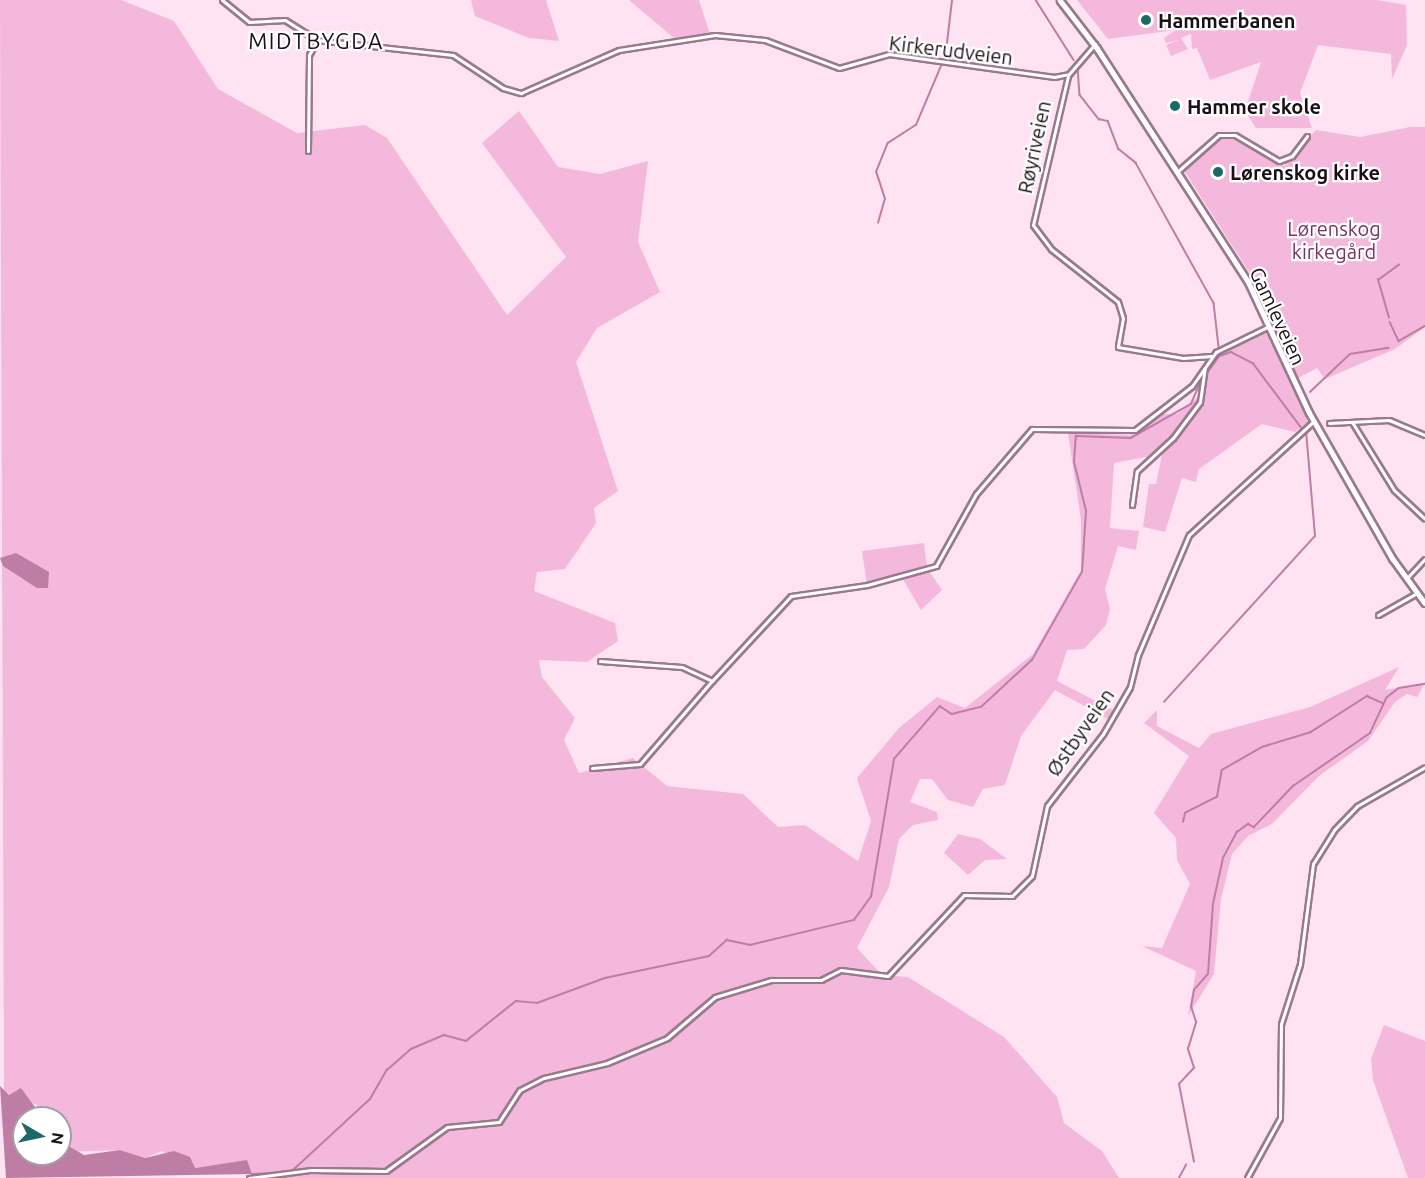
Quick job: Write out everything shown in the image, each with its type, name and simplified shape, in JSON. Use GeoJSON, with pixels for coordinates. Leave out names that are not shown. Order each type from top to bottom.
{"type":"FeatureCollection","features":[{"type":"Feature","properties":{"kind":"main road","name":"Gamleveien"},"geometry":{"type":"LineString","coordinates":[[1060,0],[1095,44],[1253,290],[1314,421],[1406,579],[1425,603]]}},
{"type":"Feature","properties":{"kind":"street","name":"Kirkerudveien"},"geometry":{"type":"LineString","coordinates":[[222,0],[249,22],[285,20],[317,40],[453,55],[502,88],[521,93],[620,50],[715,35],[765,40],[839,68],[889,54],[972,69],[1068,74]]}},
{"type":"Feature","properties":{"kind":"street"},"geometry":{"type":"LineString","coordinates":[[308,151],[309,55],[317,40]]}},
{"type":"Feature","properties":{"kind":"street"},"geometry":{"type":"LineString","coordinates":[[1068,74],[1095,44]]}},
{"type":"Feature","properties":{"kind":"street","name":"Røyriveien"},"geometry":{"type":"LineString","coordinates":[[1068,74],[1034,227],[1051,249],[1118,302],[1123,318],[1118,347],[1183,358],[1212,356]]}},
{"type":"Feature","properties":{"kind":"street"},"geometry":{"type":"LineString","coordinates":[[1177,172],[1220,135],[1235,135],[1279,161],[1292,156],[1307,135]]}},
{"type":"Feature","properties":{"kind":"street"},"geometry":{"type":"LineString","coordinates":[[592,768],[640,764],[790,596],[876,584],[936,566],[976,494],[1032,429],[1135,430],[1192,386],[1212,356],[1269,326]]}},
{"type":"Feature","properties":{"kind":"street"},"geometry":{"type":"LineString","coordinates":[[1132,505],[1137,471],[1200,402],[1205,366]]}},
{"type":"Feature","properties":{"kind":"street","name":"Østbyveien"},"geometry":{"type":"LineString","coordinates":[[249,1178],[311,1170],[386,1171],[447,1127],[499,1122],[520,1090],[544,1078],[607,1064],[667,1038],[721,995],[771,980],[812,981],[841,970],[888,976],[900,968],[964,895],[1006,898],[1029,881],[1047,806],[1115,714],[1189,535],[1314,421]]}},
{"type":"Feature","properties":{"kind":"street"},"geometry":{"type":"LineString","coordinates":[[1329,423],[1395,421],[1425,435]]}},
{"type":"Feature","properties":{"kind":"street"},"geometry":{"type":"LineString","coordinates":[[1352,422],[1394,490],[1425,519]]}},
{"type":"Feature","properties":{"kind":"street"},"geometry":{"type":"LineString","coordinates":[[1406,579],[1425,559]]}},
{"type":"Feature","properties":{"kind":"street"},"geometry":{"type":"LineString","coordinates":[[1378,615],[1417,593]]}},
{"type":"Feature","properties":{"kind":"street"},"geometry":{"type":"LineString","coordinates":[[600,661],[682,667],[712,681]]}},
{"type":"Feature","properties":{"kind":"street"},"geometry":{"type":"LineString","coordinates":[[1247,1178],[1281,1118],[1281,1024],[1300,964],[1313,864],[1334,830],[1357,806],[1425,767]]}},
{"type":"Feature","properties":{"kind":"green space"},"geometry":{"type":"Polygon","coordinates":[[[0,0],[121,0],[174,21],[218,89],[297,133],[365,125],[387,138],[507,315],[566,257],[482,143],[519,111],[558,167],[600,174],[648,161],[638,242],[660,292],[597,328],[576,362],[618,491],[594,508],[596,523],[565,569],[537,572],[534,591],[615,623],[618,641],[587,662],[539,660],[542,677],[575,718],[564,740],[579,773],[633,758],[667,786],[743,794],[778,827],[805,825],[858,861],[871,821],[857,778],[899,728],[937,697],[965,708],[1033,654],[1081,570],[1081,520],[1068,433],[1130,435],[1162,414],[1177,414],[1199,396],[1198,382],[1221,354],[1267,329],[1308,422],[1295,432],[1262,424],[1199,469],[1196,482],[1182,478],[1165,532],[1143,527],[1149,484],[1156,484],[1162,454],[1114,463],[1110,528],[1139,531],[1136,550],[1118,546],[1105,589],[1110,609],[1106,625],[1084,649],[1067,650],[1057,681],[1115,711],[1110,720],[1055,690],[1021,736],[1005,785],[983,789],[973,807],[948,800],[932,779],[920,779],[910,802],[937,812],[938,820],[913,825],[899,839],[889,887],[857,948],[882,975],[908,977],[1004,1037],[1057,1097],[1064,1123],[1102,1151],[1119,1178],[247,1178],[252,1174],[231,1163],[194,1168],[162,1151],[145,1158],[120,1150],[72,1152],[72,1106],[37,1106],[4,1092],[0,0]]]}},
{"type":"Feature","properties":{"kind":"green space"},"geometry":{"type":"Polygon","coordinates":[[[471,0],[546,0],[559,41],[529,38],[475,16],[471,0]]]}},
{"type":"Feature","properties":{"kind":"green space"},"geometry":{"type":"Polygon","coordinates":[[[629,0],[699,0],[710,34],[675,39],[629,0]]]}},
{"type":"Feature","properties":{"kind":"green space"},"geometry":{"type":"Polygon","coordinates":[[[1077,0],[1377,0],[1406,5],[1407,45],[1392,79],[1391,54],[1318,45],[1300,93],[1312,128],[1256,128],[1245,111],[1261,62],[1210,80],[1197,48],[1192,49],[1191,34],[1181,38],[1188,49],[1171,56],[1166,45],[1179,40],[1166,43],[1164,38],[1176,30],[1108,39],[1077,0]]]}},
{"type":"Feature","properties":{"kind":"green space","name":"Lørenskog kirkegård"},"geometry":{"type":"Polygon","coordinates":[[[1410,127],[1425,127],[1425,327],[1395,349],[1325,379],[1317,368],[1298,378],[1258,286],[1183,169],[1227,135],[1284,166],[1316,130],[1360,137],[1410,127]]]}},
{"type":"Feature","properties":{"kind":"green space"},"geometry":{"type":"Polygon","coordinates":[[[924,543],[927,568],[942,590],[921,610],[902,578],[867,585],[862,551],[924,543]]]}},
{"type":"Feature","properties":{"kind":"green space"},"geometry":{"type":"Polygon","coordinates":[[[1399,667],[1385,690],[1425,683],[1417,697],[1407,694],[1395,702],[1368,741],[1319,776],[1272,824],[1248,836],[1232,854],[1221,899],[1214,974],[1188,1016],[1196,971],[1142,946],[1162,948],[1190,884],[1177,860],[1176,838],[1154,813],[1189,756],[1144,723],[1157,710],[1157,726],[1199,748],[1211,734],[1310,707],[1399,667]]]}},
{"type":"Feature","properties":{"kind":"green space"},"geometry":{"type":"Polygon","coordinates":[[[958,834],[980,839],[1007,859],[985,860],[968,875],[944,853],[958,834]]]}},
{"type":"Feature","properties":{"kind":"green space"},"geometry":{"type":"Polygon","coordinates":[[[1384,1025],[1425,1041],[1425,1178],[1408,1178],[1373,1080],[1371,1059],[1384,1025]]]}},
{"type":"Feature","properties":{"kind":"shaded area"},"geometry":{"type":"Polygon","coordinates":[[[16,553],[49,572],[48,588],[37,588],[3,566],[0,558],[16,553]]]}},
{"type":"Feature","properties":{"kind":"shaded area"},"geometry":{"type":"Polygon","coordinates":[[[0,1086],[9,1095],[21,1088],[34,1106],[12,1106],[12,1166],[72,1166],[72,1148],[84,1155],[120,1150],[145,1158],[174,1151],[190,1157],[195,1168],[247,1160],[252,1174],[6,1178],[0,1086]]]}},
{"type":"Feature","properties":{"kind":"waterway"},"geometry":{"type":"LineString","coordinates":[[945,60],[952,0]]}},
{"type":"Feature","properties":{"kind":"waterway"},"geometry":{"type":"LineString","coordinates":[[1036,0],[1074,60]]}},
{"type":"Feature","properties":{"kind":"waterway"},"geometry":{"type":"LineString","coordinates":[[878,223],[885,199],[876,172],[888,143],[916,125],[941,66]]}},
{"type":"Feature","properties":{"kind":"waterway"},"geometry":{"type":"LineString","coordinates":[[1078,67],[1080,95],[1099,119],[1108,121],[1119,149],[1136,163],[1214,303],[1220,356],[1205,377]]}},
{"type":"Feature","properties":{"kind":"waterway"},"geometry":{"type":"LineString","coordinates":[[1389,318],[1378,280],[1399,265]]}},
{"type":"Feature","properties":{"kind":"waterway"},"geometry":{"type":"LineString","coordinates":[[1390,322],[1399,341],[1425,326]]}},
{"type":"Feature","properties":{"kind":"waterway"},"geometry":{"type":"LineString","coordinates":[[1310,392],[1350,354],[1389,348]]}},
{"type":"Feature","properties":{"kind":"waterway"},"geometry":{"type":"LineString","coordinates":[[1220,356],[1231,352],[1253,363],[1301,427]]}},
{"type":"Feature","properties":{"kind":"waterway"},"geometry":{"type":"LineString","coordinates":[[292,1171],[370,1099],[387,1070],[411,1049],[444,1035],[466,1041],[516,1001],[537,1003],[605,978],[709,956],[727,940],[750,945],[854,920],[871,897],[894,759],[940,706],[952,714],[981,707],[1032,660],[1082,572],[1086,511],[1074,462],[1076,436],[1131,438],[1191,404],[1201,381]]}},
{"type":"Feature","properties":{"kind":"waterway"},"geometry":{"type":"LineString","coordinates":[[1164,702],[1315,536],[1306,432]]}},
{"type":"Feature","properties":{"kind":"waterway"},"geometry":{"type":"LineString","coordinates":[[1194,1162],[1179,1084],[1194,1068],[1188,1049],[1196,1022],[1191,1007],[1194,990],[1208,974],[1213,904],[1223,858],[1237,832],[1248,824],[1254,827],[1293,786],[1370,733],[1386,698],[1399,688],[1425,684]]}},
{"type":"Feature","properties":{"kind":"waterway"},"geometry":{"type":"LineString","coordinates":[[1183,822],[1185,813],[1217,797],[1222,770],[1262,747],[1311,732],[1367,696],[1383,703]]}},
{"type":"Feature","properties":{"kind":"waterway"},"geometry":{"type":"LineString","coordinates":[[1179,1178],[1186,1165]]}},
{"type":"Feature","properties":{"kind":"waterway"},"geometry":{"type":"LineString","coordinates":[[252,1174],[273,1173]]}},
{"type":"Feature","properties":{"kind":"place","name":"Hammerbanen"},"geometry":{"type":"Point","coordinates":[1146,20]}},
{"type":"Feature","properties":{"kind":"place","name":"Hammer skole"},"geometry":{"type":"Point","coordinates":[1175,106]}},
{"type":"Feature","properties":{"kind":"place","name":"Lørenskog kirke"},"geometry":{"type":"Point","coordinates":[1218,172]}},
{"type":"Feature","properties":{"kind":"district","name":"MIDTBYGDA"},"geometry":{"type":"Point","coordinates":[316,41]}}]}
